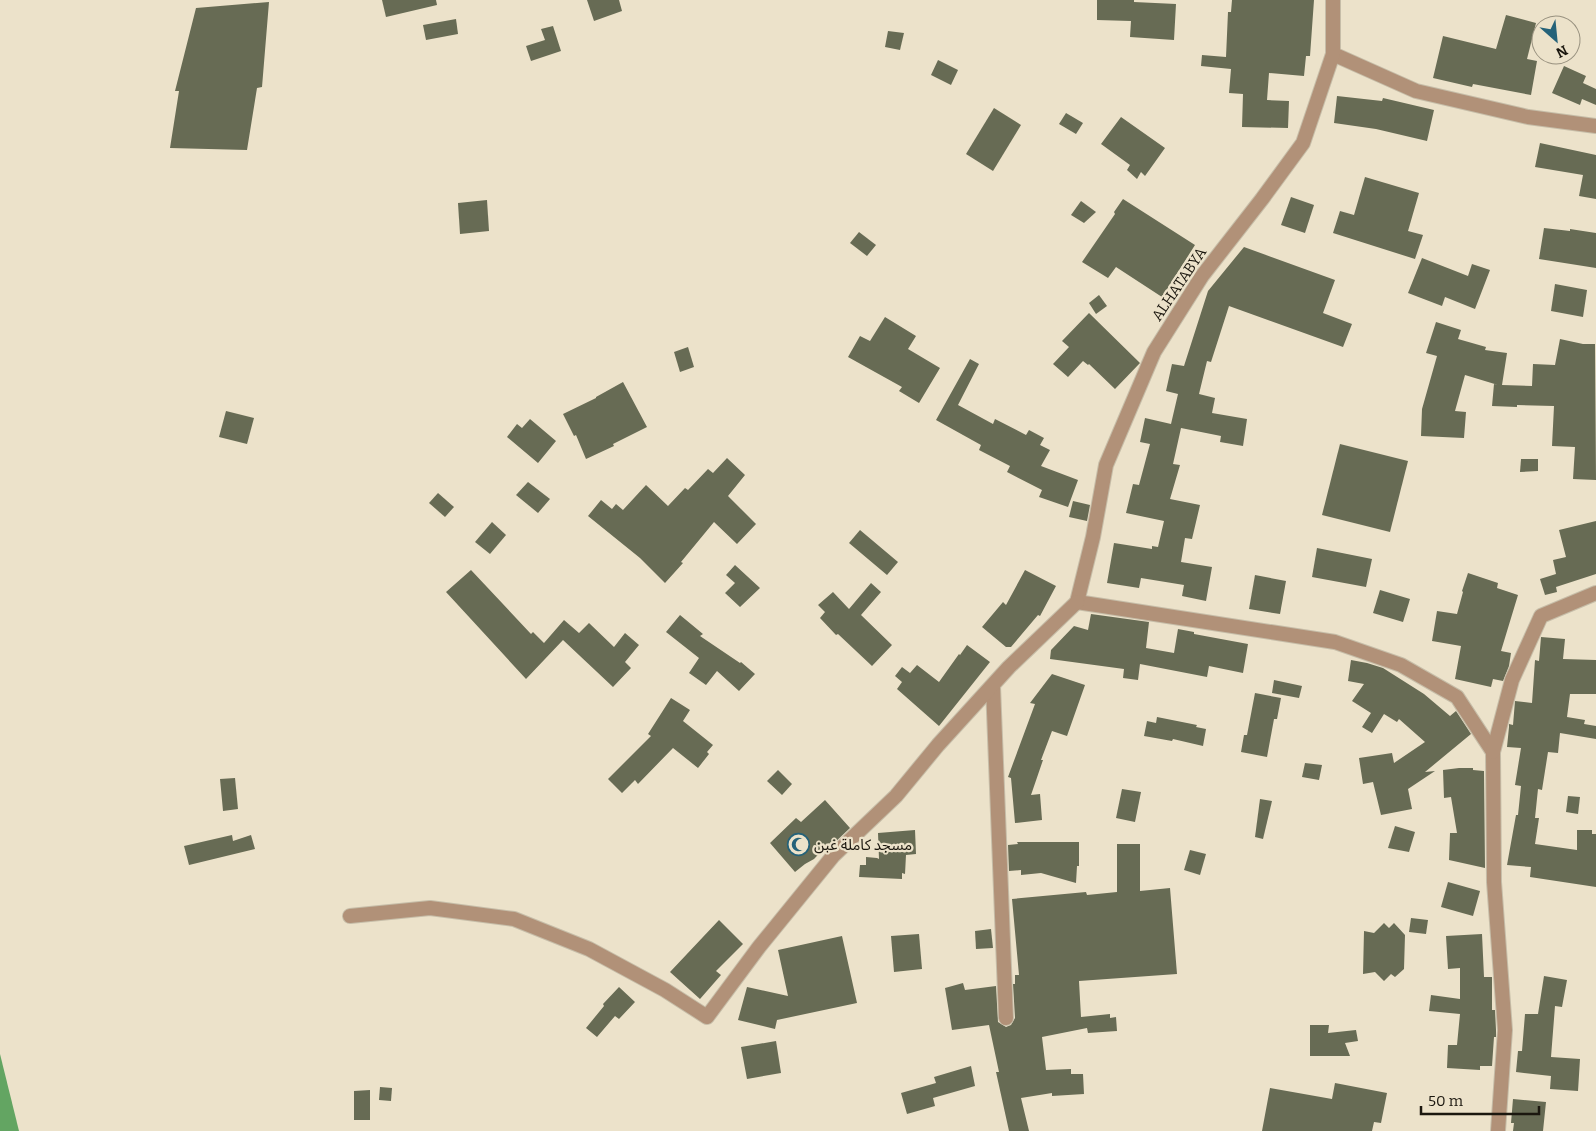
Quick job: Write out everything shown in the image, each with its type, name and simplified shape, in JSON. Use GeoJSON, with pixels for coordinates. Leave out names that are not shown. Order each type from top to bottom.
{"type":"FeatureCollection","features":[{"type":"Feature","properties":{"kind":"street","name":"ALHATABYA"},"geometry":{"type":"LineString","coordinates":[[1077,602],[1094,537],[1106,465],[1154,352],[1202,276],[1303,143],[1333,54],[1333,0]]}},
{"type":"Feature","properties":{"kind":"street"},"geometry":{"type":"LineString","coordinates":[[1333,54],[1416,91],[1528,117],[1596,126]]}},
{"type":"Feature","properties":{"kind":"street"},"geometry":{"type":"LineString","coordinates":[[1498,1131],[1505,1030],[1494,882],[1493,752],[1512,680],[1541,616],[1596,593]]}},
{"type":"Feature","properties":{"kind":"street"},"geometry":{"type":"LineString","coordinates":[[350,916],[430,908],[514,919],[589,949],[665,990],[707,1017],[759,947],[833,856],[896,796],[938,745],[1009,667],[1077,602],[1335,642],[1401,664],[1458,697],[1493,752]]}},
{"type":"Feature","properties":{"kind":"street"},"geometry":{"type":"LineString","coordinates":[[993,686],[1006,1018]]}},
{"type":"Feature","properties":{"kind":"shaded area"},"geometry":{"type":"Polygon","coordinates":[[[0,1054],[19,1131],[0,1131],[0,1054]]]}},
{"type":"Feature","properties":{"kind":"building"},"geometry":{"type":"Polygon","coordinates":[[[382,0],[436,0],[437,5],[386,17],[382,0]]]}},
{"type":"Feature","properties":{"kind":"building"},"geometry":{"type":"Polygon","coordinates":[[[587,0],[619,0],[622,11],[594,21],[587,0]]]}},
{"type":"Feature","properties":{"kind":"building"},"geometry":{"type":"Polygon","coordinates":[[[1097,0],[1134,0],[1134,2],[1176,4],[1174,40],[1130,37],[1131,21],[1097,20],[1097,0]]]}},
{"type":"Feature","properties":{"kind":"building"},"geometry":{"type":"Polygon","coordinates":[[[1232,0],[1314,0],[1310,56],[1306,56],[1304,76],[1269,73],[1267,100],[1289,101],[1288,128],[1242,127],[1243,94],[1229,93],[1231,69],[1201,66],[1202,55],[1226,57],[1228,12],[1231,12],[1232,0]]]}},
{"type":"Feature","properties":{"kind":"building"},"geometry":{"type":"Polygon","coordinates":[[[269,2],[262,87],[257,88],[247,150],[170,148],[179,91],[175,91],[196,8],[269,2]]]}},
{"type":"Feature","properties":{"kind":"building"},"geometry":{"type":"Polygon","coordinates":[[[1506,15],[1531,22],[1531,43],[1527,59],[1531,60],[1531,65],[1536,65],[1531,95],[1473,84],[1472,87],[1433,78],[1443,36],[1496,49],[1506,15]]]}},
{"type":"Feature","properties":{"kind":"building"},"geometry":{"type":"Polygon","coordinates":[[[456,19],[458,34],[426,40],[423,25],[456,19]]]}},
{"type":"Feature","properties":{"kind":"building"},"geometry":{"type":"Polygon","coordinates":[[[553,26],[561,51],[531,61],[526,46],[545,40],[541,29],[553,26]]]}},
{"type":"Feature","properties":{"kind":"building"},"geometry":{"type":"Polygon","coordinates":[[[888,31],[904,33],[900,50],[885,47],[888,31]]]}},
{"type":"Feature","properties":{"kind":"building"},"geometry":{"type":"Polygon","coordinates":[[[938,60],[958,70],[951,85],[931,75],[938,60]]]}},
{"type":"Feature","properties":{"kind":"building"},"geometry":{"type":"Polygon","coordinates":[[[1564,66],[1586,76],[1583,83],[1596,89],[1596,105],[1582,99],[1580,105],[1552,93],[1564,66]]]}},
{"type":"Feature","properties":{"kind":"building"},"geometry":{"type":"Polygon","coordinates":[[[1337,96],[1382,101],[1383,98],[1434,110],[1427,141],[1376,129],[1334,123],[1337,96]]]}},
{"type":"Feature","properties":{"kind":"building"},"geometry":{"type":"Polygon","coordinates":[[[994,108],[1021,125],[993,171],[966,154],[994,108]]]}},
{"type":"Feature","properties":{"kind":"building"},"geometry":{"type":"Polygon","coordinates":[[[1066,113],[1083,123],[1076,134],[1059,124],[1066,113]]]}},
{"type":"Feature","properties":{"kind":"building"},"geometry":{"type":"Polygon","coordinates":[[[1121,117],[1165,148],[1145,176],[1141,172],[1137,179],[1127,170],[1130,165],[1101,144],[1121,117]]]}},
{"type":"Feature","properties":{"kind":"building"},"geometry":{"type":"Polygon","coordinates":[[[1540,143],[1596,155],[1596,199],[1579,196],[1583,175],[1535,167],[1540,143]]]}},
{"type":"Feature","properties":{"kind":"building"},"geometry":{"type":"Polygon","coordinates":[[[1365,177],[1419,193],[1408,231],[1423,235],[1415,259],[1333,233],[1340,211],[1354,215],[1365,177]]]}},
{"type":"Feature","properties":{"kind":"building"},"geometry":{"type":"Polygon","coordinates":[[[1291,197],[1314,205],[1305,233],[1281,225],[1291,197]]]}},
{"type":"Feature","properties":{"kind":"building"},"geometry":{"type":"Polygon","coordinates":[[[1123,199],[1195,245],[1162,297],[1116,267],[1108,278],[1082,262],[1123,199]]]}},
{"type":"Feature","properties":{"kind":"building"},"geometry":{"type":"Polygon","coordinates":[[[487,200],[489,231],[460,234],[458,203],[487,200]]]}},
{"type":"Feature","properties":{"kind":"building"},"geometry":{"type":"Polygon","coordinates":[[[1081,201],[1096,212],[1084,223],[1071,215],[1081,201]]]}},
{"type":"Feature","properties":{"kind":"building"},"geometry":{"type":"Polygon","coordinates":[[[1544,228],[1596,233],[1596,268],[1539,259],[1544,228]]]}},
{"type":"Feature","properties":{"kind":"building"},"geometry":{"type":"Polygon","coordinates":[[[859,232],[876,245],[867,256],[850,243],[859,232]]]}},
{"type":"Feature","properties":{"kind":"building"},"geometry":{"type":"Polygon","coordinates":[[[1244,247],[1335,280],[1323,313],[1352,324],[1343,347],[1229,306],[1211,362],[1207,361],[1199,394],[1215,398],[1212,413],[1247,419],[1243,446],[1220,442],[1221,436],[1181,428],[1173,464],[1180,465],[1170,499],[1200,505],[1192,539],[1185,538],[1181,562],[1212,567],[1206,601],[1182,596],[1184,585],[1141,578],[1139,588],[1107,583],[1114,543],[1152,549],[1152,546],[1158,547],[1164,521],[1126,513],[1133,484],[1139,485],[1150,444],[1140,442],[1145,418],[1171,424],[1178,394],[1166,391],[1172,364],[1184,366],[1208,291],[1244,247]]]}},
{"type":"Feature","properties":{"kind":"building"},"geometry":{"type":"Polygon","coordinates":[[[1422,258],[1468,276],[1472,264],[1490,270],[1475,309],[1445,297],[1442,306],[1408,293],[1422,258]]]}},
{"type":"Feature","properties":{"kind":"building"},"geometry":{"type":"Polygon","coordinates":[[[1555,284],[1587,290],[1583,317],[1551,311],[1555,284]]]}},
{"type":"Feature","properties":{"kind":"building"},"geometry":{"type":"Polygon","coordinates":[[[1099,295],[1107,306],[1096,314],[1089,303],[1099,295]]]}},
{"type":"Feature","properties":{"kind":"building"},"geometry":{"type":"Polygon","coordinates":[[[1089,313],[1140,363],[1115,389],[1089,364],[1083,361],[1068,377],[1053,364],[1069,347],[1062,341],[1089,313]]]}},
{"type":"Feature","properties":{"kind":"building"},"geometry":{"type":"Polygon","coordinates":[[[885,317],[916,336],[908,349],[940,368],[919,403],[899,391],[902,387],[848,357],[860,336],[870,341],[885,317]]]}},
{"type":"Feature","properties":{"kind":"building"},"geometry":{"type":"Polygon","coordinates":[[[1436,322],[1461,330],[1458,339],[1486,347],[1485,350],[1507,353],[1502,385],[1532,386],[1533,364],[1555,365],[1560,339],[1583,344],[1595,344],[1596,480],[1573,479],[1575,447],[1552,446],[1554,406],[1492,406],[1494,384],[1498,385],[1465,375],[1455,411],[1466,412],[1464,438],[1421,436],[1422,409],[1437,356],[1426,353],[1436,322]]]}},
{"type":"Feature","properties":{"kind":"building"},"geometry":{"type":"Polygon","coordinates":[[[688,347],[694,367],[680,372],[674,352],[688,347]]]}},
{"type":"Feature","properties":{"kind":"building"},"geometry":{"type":"Polygon","coordinates":[[[970,359],[979,364],[958,405],[993,424],[995,419],[1026,435],[1029,430],[1044,438],[1040,445],[1050,450],[1041,466],[1078,480],[1068,507],[1039,497],[1042,490],[1007,472],[1010,466],[979,450],[981,445],[936,420],[970,359]]]}},
{"type":"Feature","properties":{"kind":"building"},"geometry":{"type":"Polygon","coordinates":[[[623,382],[647,427],[586,459],[576,435],[574,436],[563,414],[623,382]]]}},
{"type":"Feature","properties":{"kind":"building"},"geometry":{"type":"Polygon","coordinates":[[[226,411],[254,418],[247,444],[219,437],[226,411]]]}},
{"type":"Feature","properties":{"kind":"building"},"geometry":{"type":"Polygon","coordinates":[[[530,419],[556,441],[538,463],[507,437],[517,424],[522,428],[530,419]]]}},
{"type":"Feature","properties":{"kind":"building"},"geometry":{"type":"Polygon","coordinates":[[[1340,444],[1408,461],[1390,532],[1322,515],[1340,444]]]}},
{"type":"Feature","properties":{"kind":"building"},"geometry":{"type":"Polygon","coordinates":[[[727,458],[745,475],[728,496],[756,524],[737,544],[714,522],[681,562],[683,563],[665,583],[640,558],[588,516],[601,500],[612,509],[616,504],[623,510],[646,485],[668,506],[685,488],[688,490],[708,469],[713,473],[727,458]]]}},
{"type":"Feature","properties":{"kind":"building"},"geometry":{"type":"Polygon","coordinates":[[[1521,459],[1538,459],[1538,471],[1520,472],[1521,459]]]}},
{"type":"Feature","properties":{"kind":"building"},"geometry":{"type":"Polygon","coordinates":[[[528,482],[550,499],[538,513],[516,495],[528,482]]]}},
{"type":"Feature","properties":{"kind":"building"},"geometry":{"type":"Polygon","coordinates":[[[438,493],[454,507],[445,517],[429,503],[438,493]]]}},
{"type":"Feature","properties":{"kind":"building"},"geometry":{"type":"Polygon","coordinates":[[[1073,501],[1090,505],[1087,521],[1069,517],[1073,501]]]}},
{"type":"Feature","properties":{"kind":"building"},"geometry":{"type":"Polygon","coordinates":[[[1596,521],[1596,574],[1556,587],[1557,592],[1545,595],[1540,579],[1556,574],[1553,560],[1566,557],[1559,530],[1596,521]]]}},
{"type":"Feature","properties":{"kind":"building"},"geometry":{"type":"Polygon","coordinates":[[[492,522],[506,535],[490,554],[475,542],[492,522]]]}},
{"type":"Feature","properties":{"kind":"building"},"geometry":{"type":"Polygon","coordinates":[[[860,530],[898,562],[887,575],[849,543],[860,530]]]}},
{"type":"Feature","properties":{"kind":"building"},"geometry":{"type":"Polygon","coordinates":[[[1317,548],[1372,559],[1366,587],[1312,577],[1317,548]]]}},
{"type":"Feature","properties":{"kind":"building"},"geometry":{"type":"Polygon","coordinates":[[[735,565],[760,588],[740,607],[725,593],[735,583],[726,575],[735,565]]]}},
{"type":"Feature","properties":{"kind":"building"},"geometry":{"type":"Polygon","coordinates":[[[471,570],[531,634],[533,632],[544,643],[564,620],[579,633],[589,623],[614,647],[625,633],[639,645],[625,662],[631,668],[613,687],[563,640],[526,679],[446,592],[471,570]]]}},
{"type":"Feature","properties":{"kind":"building"},"geometry":{"type":"Polygon","coordinates":[[[1025,570],[1056,586],[1040,616],[1038,615],[1011,647],[1006,647],[982,627],[1003,602],[1006,605],[1025,570]]]}},
{"type":"Feature","properties":{"kind":"building"},"geometry":{"type":"Polygon","coordinates":[[[1468,573],[1498,583],[1497,588],[1518,595],[1501,651],[1511,653],[1509,666],[1503,681],[1493,679],[1491,687],[1455,679],[1461,646],[1432,641],[1437,611],[1457,614],[1468,573]]]}},
{"type":"Feature","properties":{"kind":"building"},"geometry":{"type":"Polygon","coordinates":[[[1255,575],[1286,581],[1280,614],[1249,609],[1255,575]]]}},
{"type":"Feature","properties":{"kind":"building"},"geometry":{"type":"Polygon","coordinates":[[[871,583],[881,592],[861,615],[892,645],[872,666],[838,634],[836,635],[820,618],[825,612],[818,605],[833,592],[849,609],[871,583]]]}},
{"type":"Feature","properties":{"kind":"building"},"geometry":{"type":"Polygon","coordinates":[[[1380,590],[1410,599],[1403,622],[1373,613],[1380,590]]]}},
{"type":"Feature","properties":{"kind":"building"},"geometry":{"type":"Polygon","coordinates":[[[1091,614],[1149,622],[1146,648],[1174,653],[1178,629],[1194,632],[1194,634],[1248,644],[1243,673],[1209,666],[1207,677],[1140,664],[1138,680],[1123,678],[1124,669],[1050,659],[1051,650],[1074,626],[1088,630],[1091,614]]]}},
{"type":"Feature","properties":{"kind":"building"},"geometry":{"type":"Polygon","coordinates":[[[680,615],[703,634],[700,636],[741,662],[755,674],[739,691],[717,671],[706,685],[689,673],[699,658],[666,632],[680,615]]]}},
{"type":"Feature","properties":{"kind":"building"},"geometry":{"type":"Polygon","coordinates":[[[1541,637],[1565,639],[1563,659],[1596,660],[1596,694],[1570,694],[1567,717],[1585,720],[1584,724],[1596,726],[1596,739],[1560,733],[1558,753],[1548,752],[1542,790],[1538,789],[1535,818],[1539,818],[1535,844],[1577,850],[1577,830],[1592,830],[1592,834],[1596,834],[1596,887],[1530,877],[1531,867],[1507,865],[1516,815],[1518,815],[1521,786],[1515,785],[1521,748],[1507,747],[1509,724],[1513,725],[1515,701],[1532,703],[1535,660],[1539,661],[1541,637]]]}},
{"type":"Feature","properties":{"kind":"building"},"geometry":{"type":"Polygon","coordinates":[[[967,645],[990,662],[939,726],[897,689],[902,682],[895,676],[902,667],[910,673],[917,665],[939,682],[967,645]]]}},
{"type":"Feature","properties":{"kind":"building"},"geometry":{"type":"Polygon","coordinates":[[[1351,660],[1383,668],[1424,694],[1450,716],[1456,711],[1471,734],[1425,772],[1435,771],[1408,789],[1412,809],[1381,815],[1373,782],[1363,784],[1359,758],[1392,753],[1394,763],[1425,742],[1399,719],[1397,722],[1384,714],[1372,733],[1362,727],[1371,713],[1352,701],[1364,684],[1348,681],[1351,660]]]}},
{"type":"Feature","properties":{"kind":"building"},"geometry":{"type":"Polygon","coordinates":[[[1052,674],[1085,685],[1067,736],[1052,731],[1041,760],[1043,760],[1031,795],[1040,794],[1042,820],[1015,823],[1011,778],[1008,777],[1035,704],[1030,703],[1052,674]]]}},
{"type":"Feature","properties":{"kind":"building"},"geometry":{"type":"Polygon","coordinates":[[[1274,680],[1302,686],[1299,698],[1272,693],[1274,680]]]}},
{"type":"Feature","properties":{"kind":"building"},"geometry":{"type":"Polygon","coordinates":[[[1255,693],[1281,698],[1277,719],[1274,719],[1267,757],[1241,752],[1244,735],[1247,735],[1255,693]]]}},
{"type":"Feature","properties":{"kind":"building"},"geometry":{"type":"Polygon","coordinates":[[[671,698],[690,710],[683,721],[713,745],[707,752],[709,754],[698,768],[673,748],[638,784],[635,780],[622,793],[608,779],[651,736],[648,734],[671,698]]]}},
{"type":"Feature","properties":{"kind":"building"},"geometry":{"type":"Polygon","coordinates":[[[1157,717],[1197,725],[1196,727],[1206,729],[1203,746],[1173,739],[1172,741],[1144,736],[1147,721],[1156,723],[1157,717]]]}},
{"type":"Feature","properties":{"kind":"building"},"geometry":{"type":"Polygon","coordinates":[[[1305,763],[1322,765],[1319,780],[1302,777],[1305,763]]]}},
{"type":"Feature","properties":{"kind":"building"},"geometry":{"type":"Polygon","coordinates":[[[1473,768],[1473,770],[1484,771],[1485,868],[1449,860],[1450,833],[1457,833],[1451,797],[1444,798],[1443,770],[1473,768]]]}},
{"type":"Feature","properties":{"kind":"building"},"geometry":{"type":"Polygon","coordinates":[[[778,770],[792,784],[782,795],[767,781],[778,770]]]}},
{"type":"Feature","properties":{"kind":"building"},"geometry":{"type":"Polygon","coordinates":[[[235,778],[238,809],[223,811],[220,779],[235,778]]]}},
{"type":"Feature","properties":{"kind":"building"},"geometry":{"type":"Polygon","coordinates":[[[1122,789],[1141,792],[1135,822],[1116,818],[1122,789]]]}},
{"type":"Feature","properties":{"kind":"building"},"geometry":{"type":"Polygon","coordinates":[[[1568,796],[1580,797],[1578,814],[1566,812],[1568,796]]]}},
{"type":"Feature","properties":{"kind":"building"},"geometry":{"type":"Polygon","coordinates":[[[1260,799],[1272,801],[1263,839],[1255,837],[1260,799]]]}},
{"type":"Feature","properties":{"kind":"building"},"geometry":{"type":"Polygon","coordinates":[[[825,800],[850,828],[831,846],[829,843],[814,859],[795,872],[770,843],[796,818],[801,822],[825,800]]]}},
{"type":"Feature","properties":{"kind":"building"},"geometry":{"type":"Polygon","coordinates":[[[1395,826],[1415,832],[1409,852],[1388,848],[1395,826]]]}},
{"type":"Feature","properties":{"kind":"building"},"geometry":{"type":"Polygon","coordinates":[[[915,830],[916,854],[906,855],[905,874],[902,873],[902,879],[859,877],[860,865],[866,865],[866,857],[879,859],[878,833],[915,830]]]}},
{"type":"Feature","properties":{"kind":"building"},"geometry":{"type":"Polygon","coordinates":[[[232,835],[233,841],[251,835],[255,849],[189,865],[184,846],[232,835]]]}},
{"type":"Feature","properties":{"kind":"building"},"geometry":{"type":"Polygon","coordinates":[[[1017,842],[1079,842],[1079,866],[1077,866],[1076,883],[1041,873],[1021,875],[1021,870],[1009,871],[1008,845],[1018,844],[1017,842]]]}},
{"type":"Feature","properties":{"kind":"building"},"geometry":{"type":"Polygon","coordinates":[[[1117,844],[1140,844],[1140,891],[1170,888],[1177,974],[1079,981],[1081,1017],[1110,1014],[1110,1018],[1116,1017],[1117,1031],[1088,1033],[1087,1028],[1042,1037],[1046,1070],[1071,1069],[1071,1074],[1083,1074],[1084,1094],[1052,1096],[1052,1093],[1021,1098],[1029,1131],[1009,1131],[996,1072],[999,1072],[989,1025],[952,1030],[945,988],[963,983],[965,990],[996,986],[998,1022],[1006,1027],[1011,1025],[1015,1018],[1013,984],[1015,984],[1015,975],[1019,975],[1012,899],[1086,892],[1087,895],[1117,892],[1117,844]]]}},
{"type":"Feature","properties":{"kind":"building"},"geometry":{"type":"Polygon","coordinates":[[[1190,850],[1206,854],[1200,875],[1184,870],[1190,850]]]}},
{"type":"Feature","properties":{"kind":"building"},"geometry":{"type":"Polygon","coordinates":[[[1448,882],[1480,891],[1473,916],[1441,907],[1448,882]]]}},
{"type":"Feature","properties":{"kind":"building"},"geometry":{"type":"Polygon","coordinates":[[[1411,918],[1428,920],[1426,934],[1409,932],[1411,918]]]}},
{"type":"Feature","properties":{"kind":"building"},"geometry":{"type":"Polygon","coordinates":[[[719,920],[743,944],[716,971],[721,975],[700,999],[670,972],[719,920]]]}},
{"type":"Feature","properties":{"kind":"building"},"geometry":{"type":"Polygon","coordinates":[[[1384,923],[1389,928],[1394,923],[1405,935],[1404,969],[1395,977],[1391,974],[1384,981],[1375,972],[1363,974],[1364,931],[1374,933],[1384,923]]]}},
{"type":"Feature","properties":{"kind":"building"},"geometry":{"type":"Polygon","coordinates":[[[991,929],[993,948],[976,949],[975,931],[991,929]]]}},
{"type":"Feature","properties":{"kind":"building"},"geometry":{"type":"Polygon","coordinates":[[[919,934],[922,969],[894,972],[891,936],[919,934]]]}},
{"type":"Feature","properties":{"kind":"building"},"geometry":{"type":"Polygon","coordinates":[[[1482,934],[1484,977],[1492,977],[1492,1010],[1495,1010],[1496,1037],[1494,1037],[1492,1066],[1480,1066],[1480,1070],[1447,1068],[1448,1045],[1457,1045],[1460,1014],[1429,1011],[1431,995],[1460,999],[1460,968],[1448,969],[1446,936],[1482,934]]]}},
{"type":"Feature","properties":{"kind":"building"},"geometry":{"type":"Polygon","coordinates":[[[842,936],[857,1003],[777,1020],[775,1029],[738,1020],[747,987],[788,996],[778,950],[842,936]]]}},
{"type":"Feature","properties":{"kind":"building"},"geometry":{"type":"Polygon","coordinates":[[[1544,976],[1567,980],[1562,1007],[1555,1006],[1551,1057],[1580,1059],[1578,1091],[1550,1089],[1551,1076],[1516,1072],[1518,1051],[1522,1051],[1525,1014],[1538,1014],[1544,976]]]}},
{"type":"Feature","properties":{"kind":"building"},"geometry":{"type":"Polygon","coordinates":[[[619,987],[635,1002],[619,1019],[615,1016],[597,1037],[586,1028],[604,1006],[603,1004],[619,987]]]}},
{"type":"Feature","properties":{"kind":"building"},"geometry":{"type":"Polygon","coordinates":[[[1310,1025],[1329,1025],[1328,1033],[1356,1030],[1358,1041],[1345,1043],[1350,1056],[1310,1056],[1310,1025]]]}},
{"type":"Feature","properties":{"kind":"building"},"geometry":{"type":"Polygon","coordinates":[[[776,1041],[781,1073],[747,1079],[741,1047],[776,1041]]]}},
{"type":"Feature","properties":{"kind":"building"},"geometry":{"type":"Polygon","coordinates":[[[971,1066],[975,1086],[933,1098],[935,1106],[907,1114],[901,1093],[936,1083],[934,1077],[971,1066]]]}},
{"type":"Feature","properties":{"kind":"building"},"geometry":{"type":"Polygon","coordinates":[[[1335,1083],[1387,1093],[1381,1123],[1374,1122],[1372,1131],[1262,1131],[1270,1088],[1332,1099],[1335,1083]]]}},
{"type":"Feature","properties":{"kind":"building"},"geometry":{"type":"Polygon","coordinates":[[[380,1087],[392,1088],[391,1101],[379,1100],[380,1087]]]}},
{"type":"Feature","properties":{"kind":"building"},"geometry":{"type":"Polygon","coordinates":[[[370,1090],[370,1120],[354,1120],[354,1091],[370,1090]]]}},
{"type":"Feature","properties":{"kind":"building"},"geometry":{"type":"Polygon","coordinates":[[[1513,1099],[1546,1102],[1543,1131],[1513,1131],[1514,1123],[1511,1123],[1513,1099]]]}},
{"type":"Feature","properties":{"kind":"place","name":"مسجد كاملة غبن"},"geometry":{"type":"Point","coordinates":[798,845]}}]}
